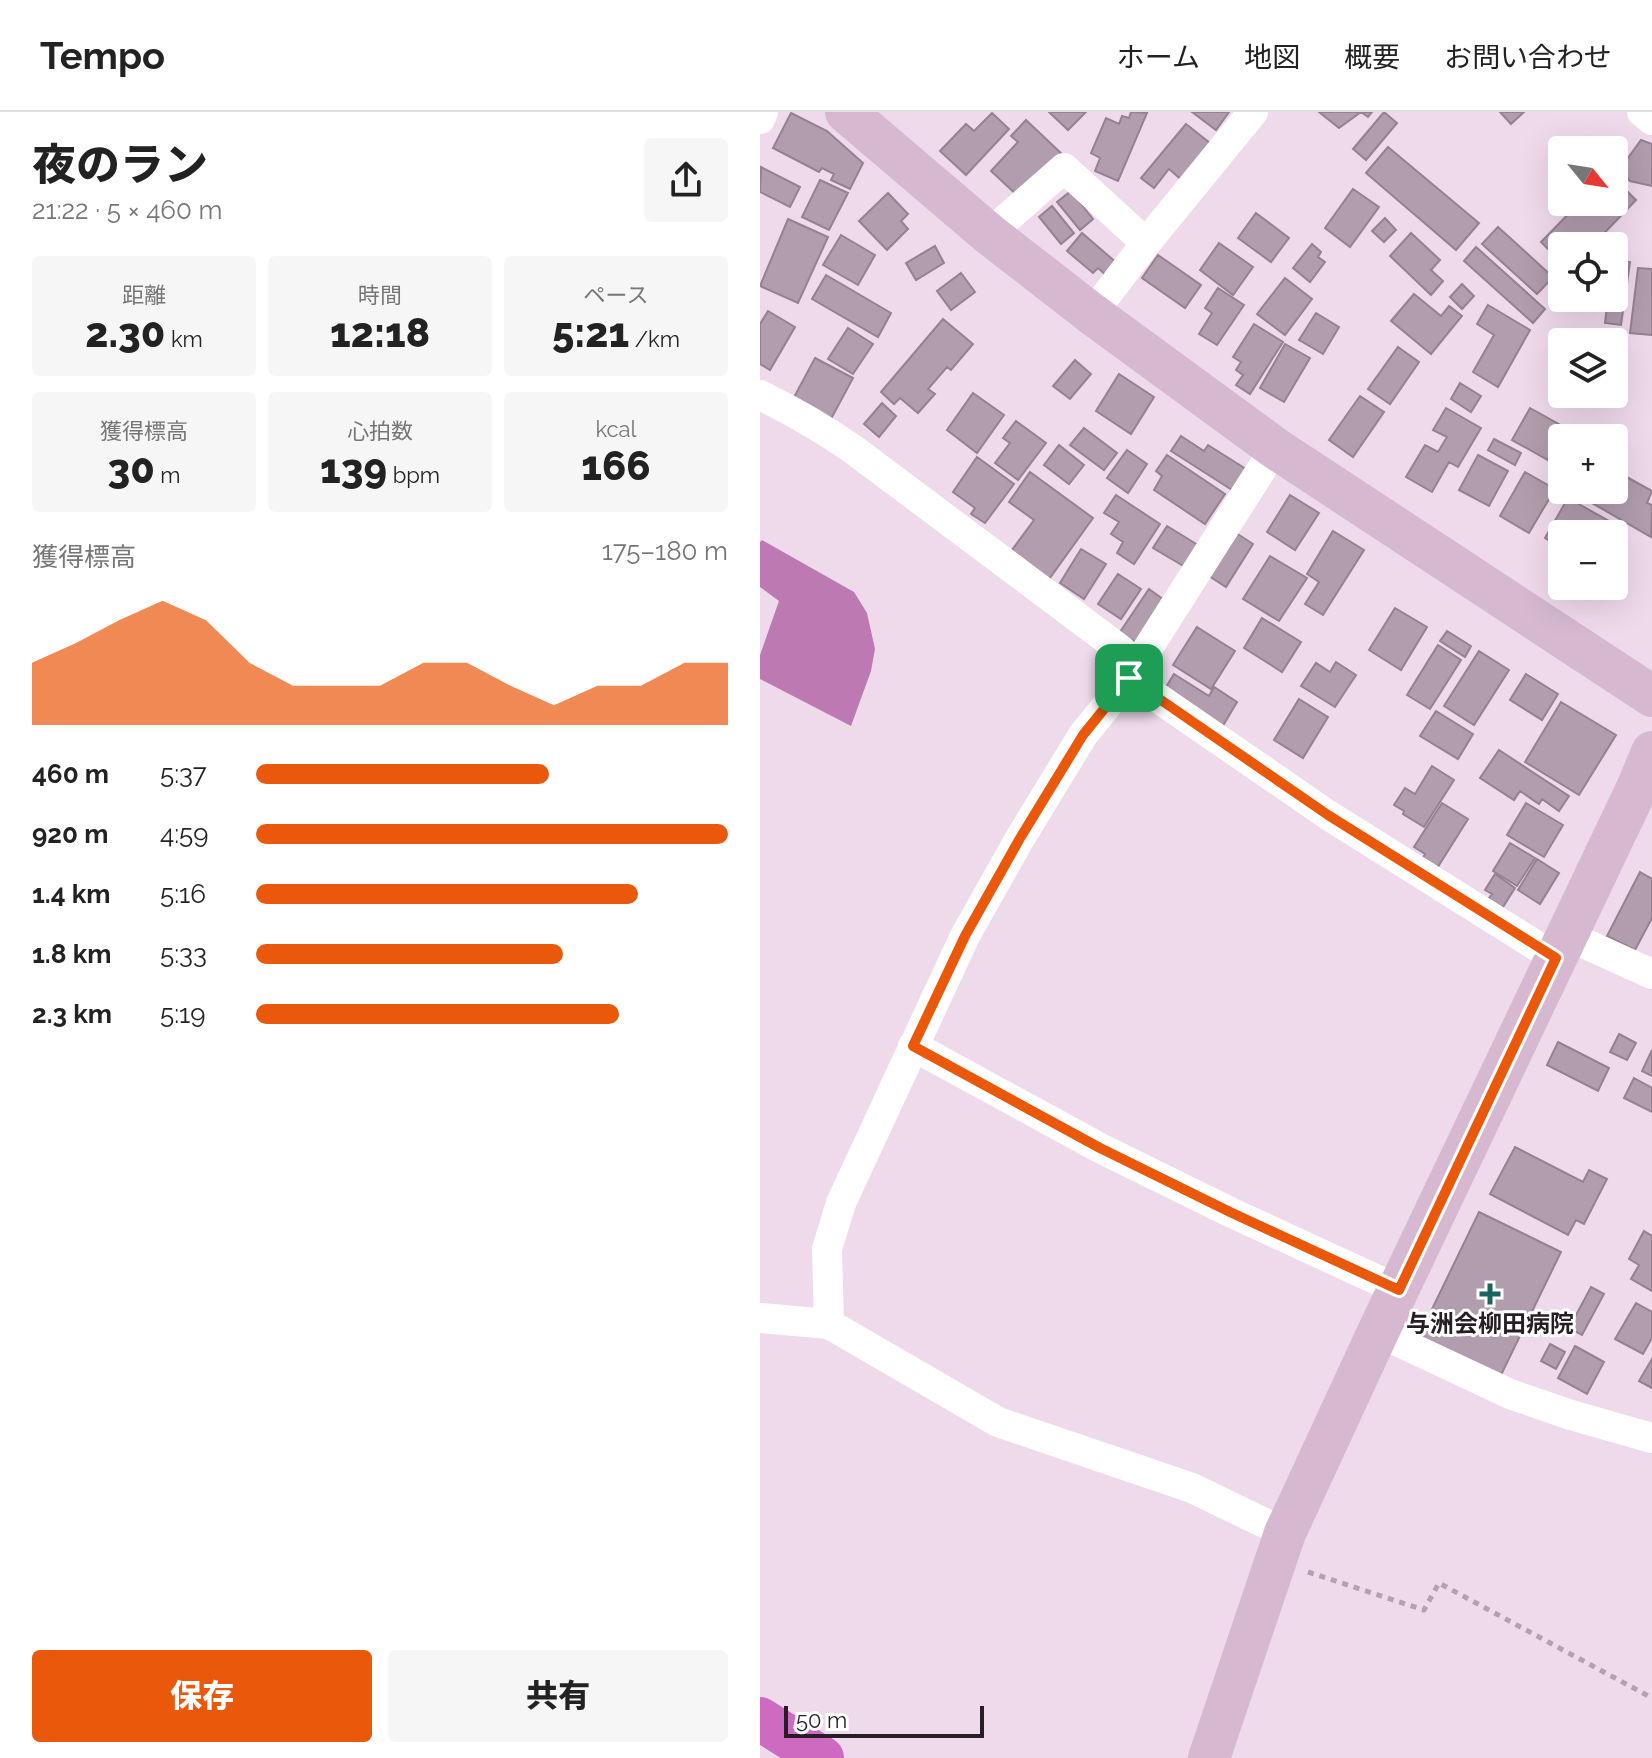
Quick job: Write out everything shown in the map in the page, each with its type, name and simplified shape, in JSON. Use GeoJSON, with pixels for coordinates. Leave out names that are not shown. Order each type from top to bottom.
{"type":"FeatureCollection","features":[{"type":"Feature","properties":{"kind":"highway"},"geometry":{"type":"LineString","coordinates":[[760,1719],[822,1758]]}},
{"type":"Feature","properties":{"kind":"street"},"geometry":{"type":"LineString","coordinates":[[760,119],[763,112]]}},
{"type":"Feature","properties":{"kind":"street"},"geometry":{"type":"LineString","coordinates":[[846,112],[989,234],[1275,448],[1652,696]]}},
{"type":"Feature","properties":{"kind":"street"},"geometry":{"type":"LineString","coordinates":[[1092,314],[1253,112]]}},
{"type":"Feature","properties":{"kind":"street"},"geometry":{"type":"LineString","coordinates":[[1642,112],[1652,120]]}},
{"type":"Feature","properties":{"kind":"street"},"geometry":{"type":"LineString","coordinates":[[989,234],[1064,168],[1146,243]]}},
{"type":"Feature","properties":{"kind":"street"},"geometry":{"type":"LineString","coordinates":[[760,395],[796,413],[854,450],[1121,650],[1133,672],[1328,815],[1561,946],[1652,974]]}},
{"type":"Feature","properties":{"kind":"street"},"geometry":{"type":"LineString","coordinates":[[829,1324],[827,1249],[841,1203],[965,936],[1083,735],[1133,672],[1275,448]]}},
{"type":"Feature","properties":{"kind":"street"},"geometry":{"type":"LineString","coordinates":[[1209,1758],[1280,1548],[1378,1332],[1652,752]]}},
{"type":"Feature","properties":{"kind":"street"},"geometry":{"type":"LineString","coordinates":[[913,1046],[1100,1148],[1399,1290]]}},
{"type":"Feature","properties":{"kind":"street"},"geometry":{"type":"LineString","coordinates":[[760,1318],[829,1324],[998,1422],[1192,1488],[1280,1548]]}},
{"type":"Feature","properties":{"kind":"street"},"geometry":{"type":"LineString","coordinates":[[1378,1332],[1510,1394],[1652,1438]]}},
{"type":"Feature","properties":{"kind":"path"},"geometry":{"type":"LineString","coordinates":[[1280,1548],[1424,1610],[1439,1583],[1652,1698]]}},
{"type":"Feature","properties":{"kind":"shaded area"},"geometry":{"type":"Polygon","coordinates":[[[762,540],[854,592],[867,613],[875,649],[871,671],[851,726],[760,679],[760,655],[779,601],[760,587],[762,540]]]}},
{"type":"Feature","properties":{"kind":"building"},"geometry":{"type":"Polygon","coordinates":[[[1049,112],[1086,112],[1068,130],[1049,112]]]}},
{"type":"Feature","properties":{"kind":"building"},"geometry":{"type":"Polygon","coordinates":[[[1131,112],[1147,113],[1118,181],[1095,171],[1100,158],[1091,153],[1106,118],[1119,124],[1122,116],[1129,118],[1131,112]]]}},
{"type":"Feature","properties":{"kind":"building"},"geometry":{"type":"Polygon","coordinates":[[[1192,112],[1229,112],[1216,130],[1192,112]]]}},
{"type":"Feature","properties":{"kind":"building"},"geometry":{"type":"Polygon","coordinates":[[[1319,112],[1361,112],[1339,128],[1319,112]]]}},
{"type":"Feature","properties":{"kind":"building"},"geometry":{"type":"Polygon","coordinates":[[[1384,112],[1397,123],[1366,160],[1353,149],[1384,112]]]}},
{"type":"Feature","properties":{"kind":"building"},"geometry":{"type":"Polygon","coordinates":[[[1500,112],[1524,112],[1511,124],[1500,112]]]}},
{"type":"Feature","properties":{"kind":"building"},"geometry":{"type":"Polygon","coordinates":[[[791,113],[827,131],[863,163],[850,189],[831,180],[834,174],[822,168],[819,172],[773,148],[791,113]]]}},
{"type":"Feature","properties":{"kind":"building"},"geometry":{"type":"Polygon","coordinates":[[[992,113],[1009,129],[966,175],[940,151],[966,124],[974,131],[992,113]]]}},
{"type":"Feature","properties":{"kind":"building"},"geometry":{"type":"Polygon","coordinates":[[[1026,120],[1062,154],[1021,199],[991,171],[1018,142],[1011,136],[1026,120]]]}},
{"type":"Feature","properties":{"kind":"building"},"geometry":{"type":"Polygon","coordinates":[[[1186,124],[1215,147],[1185,183],[1169,169],[1154,188],[1141,178],[1186,124]]]}},
{"type":"Feature","properties":{"kind":"building"},"geometry":{"type":"Polygon","coordinates":[[[1641,140],[1652,144],[1652,186],[1630,181],[1628,158],[1641,140]]]}},
{"type":"Feature","properties":{"kind":"building"},"geometry":{"type":"Polygon","coordinates":[[[1388,147],[1479,223],[1456,250],[1366,173],[1388,147]]]}},
{"type":"Feature","properties":{"kind":"building"},"geometry":{"type":"Polygon","coordinates":[[[761,167],[800,187],[790,207],[760,192],[761,167]]]}},
{"type":"Feature","properties":{"kind":"building"},"geometry":{"type":"Polygon","coordinates":[[[820,180],[848,193],[829,230],[802,217],[820,180]]]}},
{"type":"Feature","properties":{"kind":"building"},"geometry":{"type":"Polygon","coordinates":[[[1353,189],[1379,207],[1350,247],[1325,228],[1353,189]]]}},
{"type":"Feature","properties":{"kind":"building"},"geometry":{"type":"Polygon","coordinates":[[[1071,191],[1093,219],[1080,230],[1057,202],[1071,191]]]}},
{"type":"Feature","properties":{"kind":"building"},"geometry":{"type":"Polygon","coordinates":[[[1628,192],[1636,200],[1628,208],[1628,192]]]}},
{"type":"Feature","properties":{"kind":"building"},"geometry":{"type":"Polygon","coordinates":[[[888,193],[908,214],[901,221],[908,229],[887,250],[859,221],[888,193]]]}},
{"type":"Feature","properties":{"kind":"building"},"geometry":{"type":"Polygon","coordinates":[[[1052,206],[1074,233],[1061,244],[1039,217],[1052,206]]]}},
{"type":"Feature","properties":{"kind":"building"},"geometry":{"type":"Polygon","coordinates":[[[1256,213],[1289,238],[1271,262],[1238,238],[1256,213]]]}},
{"type":"Feature","properties":{"kind":"building"},"geometry":{"type":"Polygon","coordinates":[[[1566,216],[1621,216],[1605,232],[1551,232],[1566,216]]]}},
{"type":"Feature","properties":{"kind":"building"},"geometry":{"type":"Polygon","coordinates":[[[1385,218],[1396,230],[1384,242],[1372,231],[1385,218]]]}},
{"type":"Feature","properties":{"kind":"building"},"geometry":{"type":"Polygon","coordinates":[[[788,219],[828,237],[798,303],[760,286],[788,219]]]}},
{"type":"Feature","properties":{"kind":"building"},"geometry":{"type":"Polygon","coordinates":[[[1498,227],[1548,272],[1548,282],[1537,294],[1482,244],[1498,227]]]}},
{"type":"Feature","properties":{"kind":"building"},"geometry":{"type":"Polygon","coordinates":[[[1082,233],[1118,264],[1107,276],[1098,268],[1093,273],[1067,251],[1082,233]]]}},
{"type":"Feature","properties":{"kind":"building"},"geometry":{"type":"Polygon","coordinates":[[[1411,233],[1440,260],[1431,270],[1443,281],[1431,295],[1390,256],[1411,233]]]}},
{"type":"Feature","properties":{"kind":"building"},"geometry":{"type":"Polygon","coordinates":[[[841,235],[875,255],[858,285],[823,265],[841,235]]]}},
{"type":"Feature","properties":{"kind":"building"},"geometry":{"type":"Polygon","coordinates":[[[1548,235],[1548,249],[1541,242],[1548,235]]]}},
{"type":"Feature","properties":{"kind":"building"},"geometry":{"type":"Polygon","coordinates":[[[1219,243],[1253,267],[1233,295],[1200,270],[1219,243]]]}},
{"type":"Feature","properties":{"kind":"building"},"geometry":{"type":"Polygon","coordinates":[[[1312,244],[1321,252],[1318,257],[1325,262],[1310,282],[1293,268],[1312,244]]]}},
{"type":"Feature","properties":{"kind":"building"},"geometry":{"type":"Polygon","coordinates":[[[935,246],[944,263],[916,280],[906,263],[935,246]]]}},
{"type":"Feature","properties":{"kind":"building"},"geometry":{"type":"Polygon","coordinates":[[[1476,247],[1545,309],[1533,323],[1464,261],[1476,247]]]}},
{"type":"Feature","properties":{"kind":"building"},"geometry":{"type":"Polygon","coordinates":[[[1158,255],[1201,285],[1185,308],[1142,278],[1158,255]]]}},
{"type":"Feature","properties":{"kind":"building"},"geometry":{"type":"Polygon","coordinates":[[[1638,268],[1652,269],[1652,335],[1630,333],[1638,268]]]}},
{"type":"Feature","properties":{"kind":"building"},"geometry":{"type":"Polygon","coordinates":[[[961,273],[975,292],[951,310],[937,291],[961,273]]]}},
{"type":"Feature","properties":{"kind":"building"},"geometry":{"type":"Polygon","coordinates":[[[826,275],[891,313],[878,337],[812,299],[826,275]]]}},
{"type":"Feature","properties":{"kind":"building"},"geometry":{"type":"Polygon","coordinates":[[[1285,278],[1312,299],[1285,335],[1257,314],[1285,278]]]}},
{"type":"Feature","properties":{"kind":"building"},"geometry":{"type":"Polygon","coordinates":[[[1462,284],[1474,296],[1462,309],[1450,297],[1462,284]]]}},
{"type":"Feature","properties":{"kind":"building"},"geometry":{"type":"Polygon","coordinates":[[[1218,288],[1244,305],[1217,345],[1199,334],[1212,313],[1205,308],[1218,288]]]}},
{"type":"Feature","properties":{"kind":"building"},"geometry":{"type":"Polygon","coordinates":[[[1414,294],[1441,316],[1449,306],[1462,316],[1431,354],[1391,321],[1414,294]]]}},
{"type":"Feature","properties":{"kind":"building"},"geometry":{"type":"Polygon","coordinates":[[[1488,305],[1530,330],[1498,387],[1473,372],[1494,335],[1477,324],[1488,305]]]}},
{"type":"Feature","properties":{"kind":"building"},"geometry":{"type":"Polygon","coordinates":[[[768,311],[795,327],[770,370],[760,364],[760,324],[768,311]]]}},
{"type":"Feature","properties":{"kind":"building"},"geometry":{"type":"Polygon","coordinates":[[[1606,312],[1623,312],[1621,325],[1605,323],[1606,312]]]}},
{"type":"Feature","properties":{"kind":"building"},"geometry":{"type":"Polygon","coordinates":[[[1316,313],[1339,327],[1323,354],[1299,340],[1316,313]]]}},
{"type":"Feature","properties":{"kind":"building"},"geometry":{"type":"Polygon","coordinates":[[[943,319],[973,344],[951,370],[947,367],[928,389],[935,394],[918,413],[900,398],[894,404],[881,392],[943,319]]]}},
{"type":"Feature","properties":{"kind":"building"},"geometry":{"type":"Polygon","coordinates":[[[1254,324],[1283,342],[1250,394],[1236,385],[1243,375],[1236,370],[1241,362],[1233,357],[1254,324]]]}},
{"type":"Feature","properties":{"kind":"building"},"geometry":{"type":"Polygon","coordinates":[[[848,328],[873,344],[853,374],[828,359],[848,328]]]}},
{"type":"Feature","properties":{"kind":"building"},"geometry":{"type":"Polygon","coordinates":[[[1285,344],[1310,358],[1284,402],[1260,388],[1285,344]]]}},
{"type":"Feature","properties":{"kind":"building"},"geometry":{"type":"Polygon","coordinates":[[[1398,347],[1419,362],[1390,404],[1368,389],[1398,347]]]}},
{"type":"Feature","properties":{"kind":"building"},"geometry":{"type":"Polygon","coordinates":[[[815,358],[853,378],[831,419],[793,399],[815,358]]]}},
{"type":"Feature","properties":{"kind":"building"},"geometry":{"type":"Polygon","coordinates":[[[1075,360],[1091,374],[1070,399],[1053,386],[1075,360]]]}},
{"type":"Feature","properties":{"kind":"building"},"geometry":{"type":"Polygon","coordinates":[[[1119,374],[1154,397],[1131,434],[1096,411],[1119,374]]]}},
{"type":"Feature","properties":{"kind":"building"},"geometry":{"type":"Polygon","coordinates":[[[1460,383],[1481,396],[1471,412],[1451,399],[1460,383]]]}},
{"type":"Feature","properties":{"kind":"building"},"geometry":{"type":"Polygon","coordinates":[[[973,393],[1004,415],[977,453],[947,430],[973,393]]]}},
{"type":"Feature","properties":{"kind":"building"},"geometry":{"type":"Polygon","coordinates":[[[1360,396],[1384,412],[1353,457],[1329,440],[1360,396]]]}},
{"type":"Feature","properties":{"kind":"building"},"geometry":{"type":"Polygon","coordinates":[[[882,403],[896,416],[879,437],[864,424],[882,403]]]}},
{"type":"Feature","properties":{"kind":"building"},"geometry":{"type":"Polygon","coordinates":[[[1446,408],[1481,428],[1458,467],[1449,462],[1432,492],[1406,477],[1425,445],[1438,452],[1447,437],[1433,430],[1446,408]]]}},
{"type":"Feature","properties":{"kind":"building"},"geometry":{"type":"Polygon","coordinates":[[[1530,408],[1559,424],[1548,424],[1548,460],[1512,440],[1530,408]]]}},
{"type":"Feature","properties":{"kind":"building"},"geometry":{"type":"Polygon","coordinates":[[[1016,421],[1046,443],[1018,480],[995,463],[1010,443],[1003,438],[1016,421]]]}},
{"type":"Feature","properties":{"kind":"building"},"geometry":{"type":"Polygon","coordinates":[[[1084,428],[1117,453],[1104,470],[1070,445],[1084,428]]]}},
{"type":"Feature","properties":{"kind":"building"},"geometry":{"type":"Polygon","coordinates":[[[1181,436],[1204,451],[1208,445],[1246,469],[1232,490],[1171,451],[1181,436]]]}},
{"type":"Feature","properties":{"kind":"building"},"geometry":{"type":"Polygon","coordinates":[[[1494,439],[1521,453],[1515,465],[1488,450],[1494,439]]]}},
{"type":"Feature","properties":{"kind":"building"},"geometry":{"type":"Polygon","coordinates":[[[1059,445],[1084,465],[1069,484],[1044,465],[1059,445]]]}},
{"type":"Feature","properties":{"kind":"building"},"geometry":{"type":"Polygon","coordinates":[[[1127,450],[1147,464],[1128,493],[1107,478],[1127,450]]]}},
{"type":"Feature","properties":{"kind":"building"},"geometry":{"type":"Polygon","coordinates":[[[1167,455],[1225,494],[1205,524],[1154,490],[1162,476],[1156,471],[1167,455]]]}},
{"type":"Feature","properties":{"kind":"building"},"geometry":{"type":"Polygon","coordinates":[[[1478,455],[1508,471],[1489,506],[1459,490],[1478,455]]]}},
{"type":"Feature","properties":{"kind":"building"},"geometry":{"type":"Polygon","coordinates":[[[977,457],[1014,484],[985,523],[971,514],[975,508],[953,492],[977,457]]]}},
{"type":"Feature","properties":{"kind":"building"},"geometry":{"type":"Polygon","coordinates":[[[1030,472],[1093,518],[1047,582],[1009,554],[1034,520],[1009,502],[1030,472]]]}},
{"type":"Feature","properties":{"kind":"building"},"geometry":{"type":"Polygon","coordinates":[[[1525,472],[1548,485],[1548,501],[1529,533],[1500,516],[1525,472]]]}},
{"type":"Feature","properties":{"kind":"building"},"geometry":{"type":"Polygon","coordinates":[[[1628,478],[1652,491],[1647,503],[1652,505],[1651,537],[1628,524],[1628,520],[1621,520],[1594,504],[1628,504],[1628,478]]]}},
{"type":"Feature","properties":{"kind":"building"},"geometry":{"type":"Polygon","coordinates":[[[1116,495],[1160,524],[1134,564],[1117,553],[1123,542],[1111,534],[1119,522],[1104,513],[1116,495]]]}},
{"type":"Feature","properties":{"kind":"building"},"geometry":{"type":"Polygon","coordinates":[[[1290,495],[1319,513],[1295,550],[1267,532],[1290,495]]]}},
{"type":"Feature","properties":{"kind":"building"},"geometry":{"type":"Polygon","coordinates":[[[1565,504],[1579,504],[1607,520],[1555,520],[1565,504]]]}},
{"type":"Feature","properties":{"kind":"building"},"geometry":{"type":"Polygon","coordinates":[[[1167,526],[1198,545],[1185,567],[1153,548],[1167,526]]]}},
{"type":"Feature","properties":{"kind":"building"},"geometry":{"type":"Polygon","coordinates":[[[1233,531],[1253,544],[1226,587],[1206,574],[1233,531]]]}},
{"type":"Feature","properties":{"kind":"building"},"geometry":{"type":"Polygon","coordinates":[[[1333,531],[1364,550],[1323,615],[1305,604],[1319,582],[1307,574],[1333,531]]]}},
{"type":"Feature","properties":{"kind":"building"},"geometry":{"type":"Polygon","coordinates":[[[1081,549],[1106,564],[1084,599],[1060,583],[1081,549]]]}},
{"type":"Feature","properties":{"kind":"building"},"geometry":{"type":"Polygon","coordinates":[[[1270,556],[1307,578],[1279,621],[1243,599],[1270,556]]]}},
{"type":"Feature","properties":{"kind":"building"},"geometry":{"type":"Polygon","coordinates":[[[1118,574],[1141,589],[1121,619],[1098,604],[1118,574]]]}},
{"type":"Feature","properties":{"kind":"building"},"geometry":{"type":"Polygon","coordinates":[[[1149,589],[1167,602],[1138,644],[1120,632],[1149,589]]]}},
{"type":"Feature","properties":{"kind":"building"},"geometry":{"type":"Polygon","coordinates":[[[1395,608],[1427,627],[1401,670],[1369,650],[1395,608]]]}},
{"type":"Feature","properties":{"kind":"building"},"geometry":{"type":"Polygon","coordinates":[[[1262,618],[1301,642],[1282,672],[1244,648],[1262,618]]]}},
{"type":"Feature","properties":{"kind":"building"},"geometry":{"type":"Polygon","coordinates":[[[1197,627],[1235,651],[1211,689],[1173,665],[1197,627]]]}},
{"type":"Feature","properties":{"kind":"building"},"geometry":{"type":"Polygon","coordinates":[[[1447,631],[1471,646],[1465,657],[1440,641],[1447,631]]]}},
{"type":"Feature","properties":{"kind":"building"},"geometry":{"type":"Polygon","coordinates":[[[1438,645],[1461,660],[1430,709],[1407,695],[1438,645]]]}},
{"type":"Feature","properties":{"kind":"building"},"geometry":{"type":"Polygon","coordinates":[[[1479,651],[1509,670],[1474,725],[1444,706],[1479,651]]]}},
{"type":"Feature","properties":{"kind":"building"},"geometry":{"type":"Polygon","coordinates":[[[1336,662],[1356,675],[1335,707],[1301,686],[1316,663],[1330,672],[1336,662]]]}},
{"type":"Feature","properties":{"kind":"building"},"geometry":{"type":"Polygon","coordinates":[[[1174,674],[1209,696],[1214,687],[1237,702],[1221,729],[1163,692],[1174,674]]]}},
{"type":"Feature","properties":{"kind":"building"},"geometry":{"type":"Polygon","coordinates":[[[1526,674],[1558,694],[1542,720],[1510,700],[1526,674]]]}},
{"type":"Feature","properties":{"kind":"building"},"geometry":{"type":"Polygon","coordinates":[[[1299,699],[1328,717],[1303,758],[1274,740],[1299,699]]]}},
{"type":"Feature","properties":{"kind":"building"},"geometry":{"type":"Polygon","coordinates":[[[1561,702],[1616,735],[1579,795],[1525,762],[1561,702]]]}},
{"type":"Feature","properties":{"kind":"building"},"geometry":{"type":"Polygon","coordinates":[[[1436,711],[1473,734],[1458,759],[1420,736],[1436,711]]]}},
{"type":"Feature","properties":{"kind":"building"},"geometry":{"type":"Polygon","coordinates":[[[1499,750],[1569,796],[1559,811],[1542,799],[1539,804],[1520,791],[1514,800],[1480,778],[1499,750]]]}},
{"type":"Feature","properties":{"kind":"building"},"geometry":{"type":"Polygon","coordinates":[[[1432,766],[1454,780],[1424,827],[1394,805],[1405,788],[1415,794],[1432,766]]]}},
{"type":"Feature","properties":{"kind":"building"},"geometry":{"type":"Polygon","coordinates":[[[1442,803],[1468,819],[1434,873],[1420,864],[1425,854],[1414,847],[1442,803]]]}},
{"type":"Feature","properties":{"kind":"building"},"geometry":{"type":"Polygon","coordinates":[[[1526,803],[1563,825],[1544,857],[1507,835],[1526,803]]]}},
{"type":"Feature","properties":{"kind":"building"},"geometry":{"type":"Polygon","coordinates":[[[1510,843],[1535,858],[1517,886],[1493,871],[1510,843]]]}},
{"type":"Feature","properties":{"kind":"building"},"geometry":{"type":"Polygon","coordinates":[[[1537,859],[1559,873],[1540,904],[1518,890],[1537,859]]]}},
{"type":"Feature","properties":{"kind":"building"},"geometry":{"type":"Polygon","coordinates":[[[1640,872],[1652,879],[1652,918],[1635,950],[1607,936],[1640,872]]]}},
{"type":"Feature","properties":{"kind":"building"},"geometry":{"type":"Polygon","coordinates":[[[1495,874],[1515,888],[1501,910],[1487,901],[1492,894],[1485,890],[1495,874]]]}},
{"type":"Feature","properties":{"kind":"building"},"geometry":{"type":"Polygon","coordinates":[[[1619,1034],[1636,1043],[1627,1060],[1610,1052],[1619,1034]]]}},
{"type":"Feature","properties":{"kind":"building"},"geometry":{"type":"Polygon","coordinates":[[[1558,1042],[1609,1068],[1598,1091],[1547,1065],[1558,1042]]]}},
{"type":"Feature","properties":{"kind":"building"},"geometry":{"type":"Polygon","coordinates":[[[1652,1050],[1652,1076],[1642,1071],[1652,1050]]]}},
{"type":"Feature","properties":{"kind":"building"},"geometry":{"type":"Polygon","coordinates":[[[1634,1078],[1652,1088],[1652,1112],[1624,1098],[1634,1078]]]}},
{"type":"Feature","properties":{"kind":"building"},"geometry":{"type":"Polygon","coordinates":[[[1515,1147],[1583,1182],[1589,1170],[1607,1179],[1584,1224],[1576,1220],[1568,1235],[1490,1194],[1515,1147]]]}},
{"type":"Feature","properties":{"kind":"building","name":"与洲会柳田病院"},"geometry":{"type":"Polygon","coordinates":[[[1479,1212],[1561,1252],[1501,1375],[1419,1336],[1479,1212]]]}},
{"type":"Feature","properties":{"kind":"building"},"geometry":{"type":"Polygon","coordinates":[[[1644,1231],[1652,1236],[1652,1291],[1631,1279],[1639,1265],[1629,1259],[1644,1231]]]}},
{"type":"Feature","properties":{"kind":"building"},"geometry":{"type":"Polygon","coordinates":[[[1591,1287],[1604,1294],[1582,1335],[1569,1328],[1591,1287]]]}},
{"type":"Feature","properties":{"kind":"building"},"geometry":{"type":"Polygon","coordinates":[[[1636,1303],[1652,1312],[1652,1338],[1643,1354],[1615,1339],[1636,1303]]]}},
{"type":"Feature","properties":{"kind":"building"},"geometry":{"type":"Polygon","coordinates":[[[1550,1344],[1565,1352],[1556,1369],[1541,1361],[1550,1344]]]}},
{"type":"Feature","properties":{"kind":"building"},"geometry":{"type":"Polygon","coordinates":[[[1575,1346],[1604,1362],[1587,1394],[1558,1378],[1575,1346]]]}},
{"type":"Feature","properties":{"kind":"building"},"geometry":{"type":"Polygon","coordinates":[[[1652,1359],[1652,1388],[1639,1381],[1652,1359]]]}},
{"type":"Feature","properties":{"kind":"place","name":"与洲会柳田病院"},"geometry":{"type":"Point","coordinates":[1490,1294]}},
{"type":"Feature","properties":{"kind":"route"},"geometry":{"type":"LineString","coordinates":[[1129,678],[1328,815],[1556,958],[1399,1290],[1100,1148],[913,1046],[965,936],[1019,840],[1083,735],[1129,678]]}}]}
